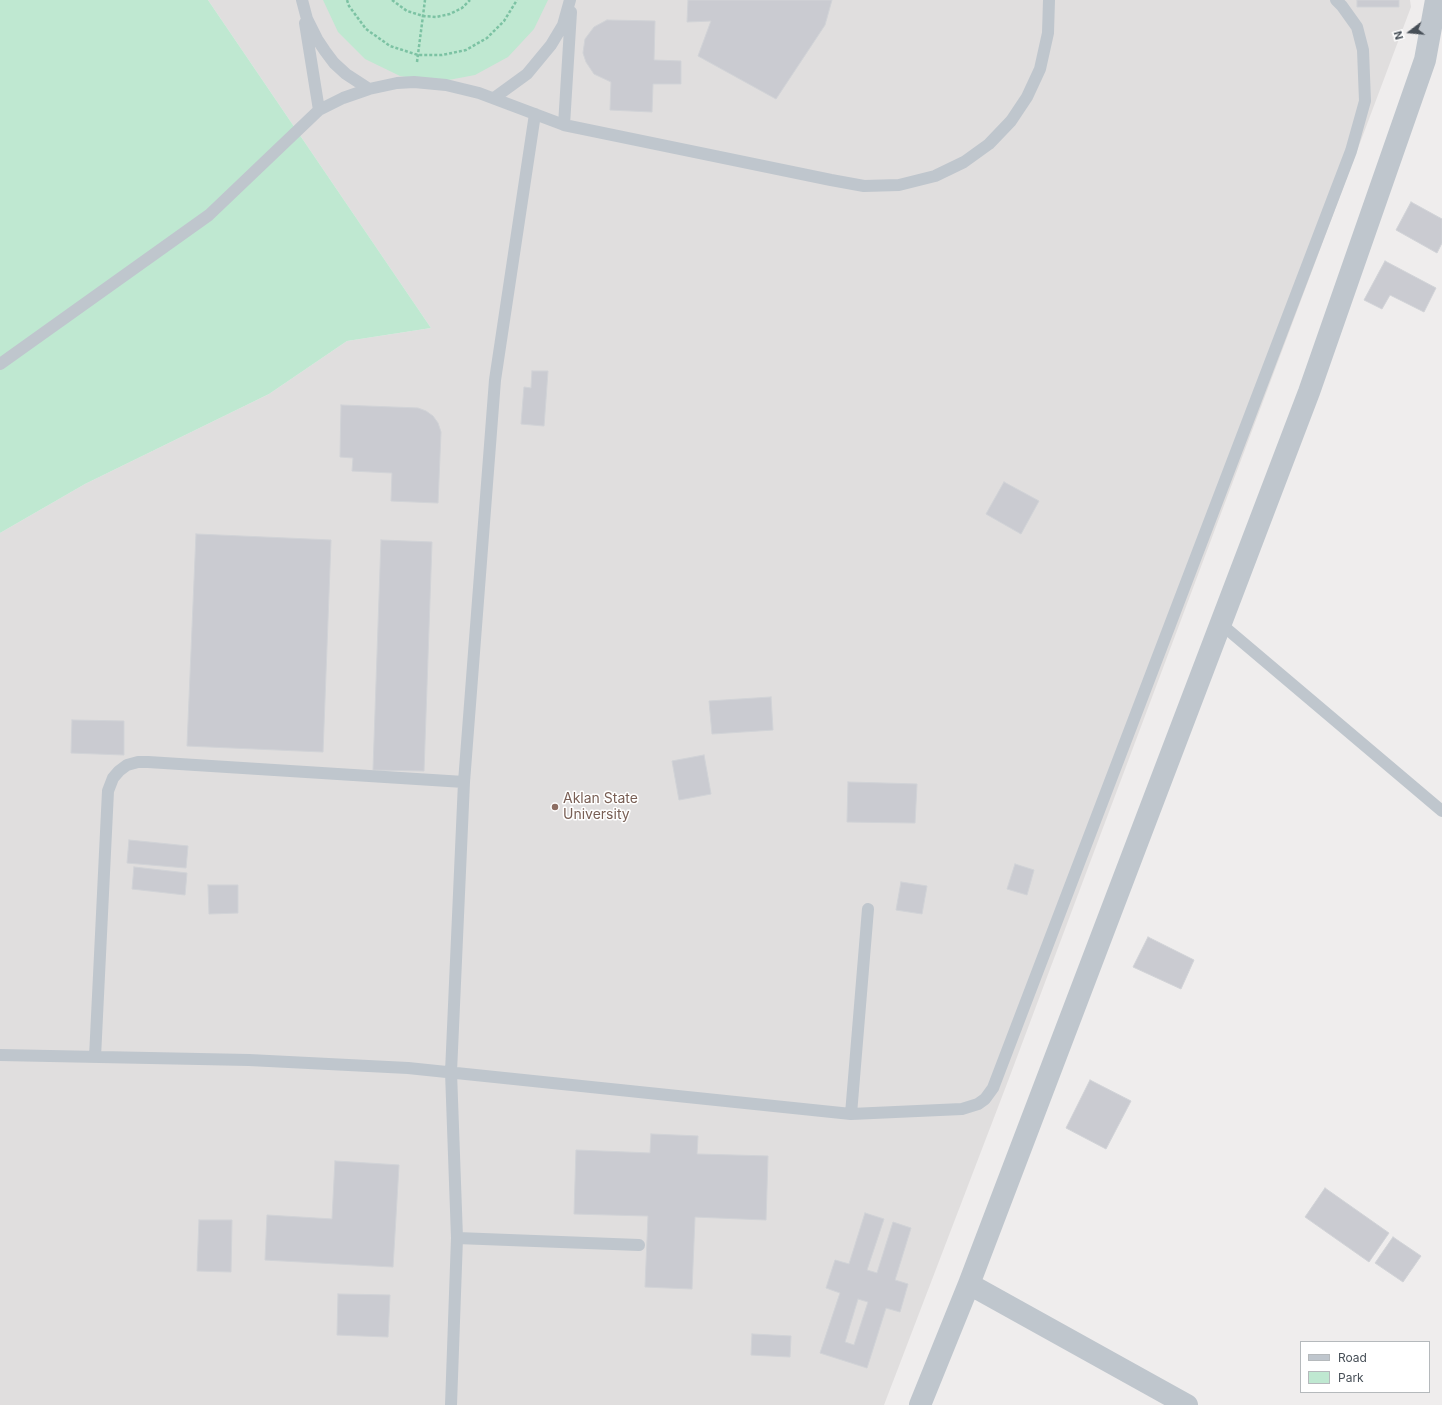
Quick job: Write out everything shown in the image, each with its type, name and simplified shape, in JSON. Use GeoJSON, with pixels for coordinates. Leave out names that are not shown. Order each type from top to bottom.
{"type":"FeatureCollection","features":[{"type":"Feature","properties":{"kind":"street"},"geometry":{"type":"LineString","coordinates":[[920,1405],[969,1284],[1309,392],[1425,60],[1436,0]]}},
{"type":"Feature","properties":{"kind":"street"},"geometry":{"type":"LineString","coordinates":[[969,1284],[1187,1405]]}},
{"type":"Feature","properties":{"kind":"lane"},"geometry":{"type":"LineString","coordinates":[[302,0],[308,19],[317,39],[334,63],[346,74],[369,89]]}},
{"type":"Feature","properties":{"kind":"lane"},"geometry":{"type":"LineString","coordinates":[[302,0],[319,110]]}},
{"type":"Feature","properties":{"kind":"lane"},"geometry":{"type":"LineString","coordinates":[[494,98],[527,74],[552,46],[562,25],[571,0]]}},
{"type":"Feature","properties":{"kind":"lane"},"geometry":{"type":"LineString","coordinates":[[564,125],[571,0]]}},
{"type":"Feature","properties":{"kind":"lane"},"geometry":{"type":"LineString","coordinates":[[0,364],[208,215],[319,110],[343,98],[369,89],[397,83],[430,83],[463,88],[494,98],[564,125],[864,186],[899,185],[935,176],[964,162],[989,144],[1011,121],[1027,97],[1040,69],[1048,33],[1049,0]]}},
{"type":"Feature","properties":{"kind":"lane"},"geometry":{"type":"LineString","coordinates":[[0,1055],[249,1060],[408,1068],[851,1114],[962,1109],[978,1104],[985,1099],[993,1088],[1351,151],[1365,101],[1363,50],[1357,27],[1336,0]]}},
{"type":"Feature","properties":{"kind":"lane"},"geometry":{"type":"LineString","coordinates":[[451,1405],[456,1238],[451,1072],[464,782],[495,380],[535,114]]}},
{"type":"Feature","properties":{"kind":"lane"},"geometry":{"type":"LineString","coordinates":[[1221,624],[1442,811]]}},
{"type":"Feature","properties":{"kind":"lane"},"geometry":{"type":"LineString","coordinates":[[95,1057],[108,791],[113,778],[127,765],[143,762],[464,782]]}},
{"type":"Feature","properties":{"kind":"lane"},"geometry":{"type":"LineString","coordinates":[[851,1114],[868,909]]}},
{"type":"Feature","properties":{"kind":"lane"},"geometry":{"type":"LineString","coordinates":[[456,1238],[639,1244]]}},
{"type":"Feature","properties":{"kind":"path"},"geometry":{"type":"LineString","coordinates":[[347,0],[349,6],[366,29],[390,46],[418,55],[442,56],[466,50],[487,38],[504,21],[517,0]]}},
{"type":"Feature","properties":{"kind":"path"},"geometry":{"type":"LineString","coordinates":[[392,0],[407,11],[422,16],[436,17],[450,14],[462,8],[470,0]]}},
{"type":"Feature","properties":{"kind":"path"},"geometry":{"type":"LineString","coordinates":[[414,82],[425,0]]}},
{"type":"Feature","properties":{"kind":"shaded area","name":"Aklan State University"},"geometry":{"type":"Polygon","coordinates":[[[208,0],[1410,0],[1411,7],[1008,1081],[884,1405],[0,1405],[0,533],[85,484],[269,394],[347,341],[431,328],[208,0]]]}},
{"type":"Feature","properties":{"kind":"green space"},"geometry":{"type":"Polygon","coordinates":[[[0,0],[208,0],[431,328],[347,341],[269,394],[85,484],[0,533],[0,0]]]}},
{"type":"Feature","properties":{"kind":"green space"},"geometry":{"type":"Polygon","coordinates":[[[323,0],[548,0],[534,29],[508,57],[475,75],[438,82],[400,76],[365,59],[338,32],[323,0]]]}},
{"type":"Feature","properties":{"kind":"building"},"geometry":{"type":"Polygon","coordinates":[[[688,0],[832,0],[825,25],[776,99],[698,56],[711,21],[687,22],[688,0]]]}},
{"type":"Feature","properties":{"kind":"building"},"geometry":{"type":"Polygon","coordinates":[[[1357,0],[1399,0],[1399,7],[1357,7],[1357,0]]]}},
{"type":"Feature","properties":{"kind":"building"},"geometry":{"type":"Polygon","coordinates":[[[607,20],[655,21],[654,60],[681,61],[681,84],[653,84],[652,112],[610,110],[611,82],[594,74],[586,62],[583,53],[585,39],[594,27],[607,20]]]}},
{"type":"Feature","properties":{"kind":"building"},"geometry":{"type":"Polygon","coordinates":[[[1411,202],[1442,219],[1442,243],[1437,253],[1396,230],[1411,202]]]}},
{"type":"Feature","properties":{"kind":"building"},"geometry":{"type":"Polygon","coordinates":[[[1385,261],[1436,288],[1424,312],[1390,295],[1382,309],[1364,300],[1385,261]]]}},
{"type":"Feature","properties":{"kind":"building"},"geometry":{"type":"Polygon","coordinates":[[[532,371],[548,371],[544,426],[521,424],[524,387],[531,388],[532,371]]]}},
{"type":"Feature","properties":{"kind":"building"},"geometry":{"type":"Polygon","coordinates":[[[341,405],[418,408],[433,416],[438,423],[441,432],[438,503],[391,501],[392,473],[352,471],[353,458],[340,457],[341,405]]]}},
{"type":"Feature","properties":{"kind":"building"},"geometry":{"type":"Polygon","coordinates":[[[1004,482],[1039,501],[1021,534],[986,514],[1004,482]]]}},
{"type":"Feature","properties":{"kind":"building"},"geometry":{"type":"Polygon","coordinates":[[[196,534],[331,540],[323,752],[187,746],[196,534]]]}},
{"type":"Feature","properties":{"kind":"building"},"geometry":{"type":"Polygon","coordinates":[[[381,540],[432,542],[424,771],[373,770],[381,540]]]}},
{"type":"Feature","properties":{"kind":"building"},"geometry":{"type":"Polygon","coordinates":[[[771,697],[773,730],[712,734],[709,701],[771,697]]]}},
{"type":"Feature","properties":{"kind":"building"},"geometry":{"type":"Polygon","coordinates":[[[72,720],[124,721],[124,755],[71,753],[72,720]]]}},
{"type":"Feature","properties":{"kind":"building"},"geometry":{"type":"Polygon","coordinates":[[[704,755],[711,794],[679,800],[672,761],[704,755]]]}},
{"type":"Feature","properties":{"kind":"building"},"geometry":{"type":"Polygon","coordinates":[[[848,782],[917,784],[915,823],[847,822],[848,782]]]}},
{"type":"Feature","properties":{"kind":"building"},"geometry":{"type":"Polygon","coordinates":[[[129,840],[188,846],[186,868],[127,863],[129,840]]]}},
{"type":"Feature","properties":{"kind":"building"},"geometry":{"type":"Polygon","coordinates":[[[1015,864],[1034,870],[1027,895],[1007,889],[1015,864]]]}},
{"type":"Feature","properties":{"kind":"building"},"geometry":{"type":"Polygon","coordinates":[[[134,867],[187,873],[185,895],[132,889],[134,867]]]}},
{"type":"Feature","properties":{"kind":"building"},"geometry":{"type":"Polygon","coordinates":[[[901,882],[927,886],[922,914],[896,910],[901,882]]]}},
{"type":"Feature","properties":{"kind":"building"},"geometry":{"type":"Polygon","coordinates":[[[208,885],[238,885],[238,913],[209,914],[208,885]]]}},
{"type":"Feature","properties":{"kind":"building"},"geometry":{"type":"Polygon","coordinates":[[[1148,937],[1194,960],[1181,989],[1133,967],[1148,937]]]}},
{"type":"Feature","properties":{"kind":"building"},"geometry":{"type":"Polygon","coordinates":[[[1090,1080],[1131,1101],[1106,1149],[1066,1128],[1090,1080]]]}},
{"type":"Feature","properties":{"kind":"building"},"geometry":{"type":"Polygon","coordinates":[[[651,1134],[698,1136],[697,1154],[768,1156],[766,1220],[695,1217],[692,1289],[645,1287],[648,1216],[574,1214],[576,1150],[650,1153],[651,1134]]]}},
{"type":"Feature","properties":{"kind":"building"},"geometry":{"type":"Polygon","coordinates":[[[335,1161],[399,1165],[393,1267],[265,1260],[267,1215],[332,1219],[335,1161]]]}},
{"type":"Feature","properties":{"kind":"building"},"geometry":{"type":"Polygon","coordinates":[[[1325,1188],[1389,1233],[1369,1262],[1305,1217],[1325,1188]]]}},
{"type":"Feature","properties":{"kind":"building"},"geometry":{"type":"Polygon","coordinates":[[[865,1213],[884,1219],[867,1270],[877,1273],[893,1222],[911,1228],[895,1280],[908,1284],[900,1312],[886,1308],[867,1368],[820,1353],[840,1293],[826,1288],[835,1260],[849,1264],[865,1213]],[[858,1299],[845,1342],[854,1345],[868,1302],[858,1299]]]}},
{"type":"Feature","properties":{"kind":"building"},"geometry":{"type":"Polygon","coordinates":[[[199,1220],[232,1220],[231,1272],[197,1271],[199,1220]]]}},
{"type":"Feature","properties":{"kind":"building"},"geometry":{"type":"Polygon","coordinates":[[[1393,1237],[1421,1256],[1403,1282],[1375,1263],[1393,1237]]]}},
{"type":"Feature","properties":{"kind":"building"},"geometry":{"type":"Polygon","coordinates":[[[338,1294],[390,1295],[388,1337],[337,1335],[338,1294]]]}},
{"type":"Feature","properties":{"kind":"building"},"geometry":{"type":"Polygon","coordinates":[[[752,1334],[791,1336],[790,1357],[751,1355],[752,1334]]]}},
{"type":"Feature","properties":{"kind":"place","name":"Aklan State University"},"geometry":{"type":"Point","coordinates":[555,807]}}]}
